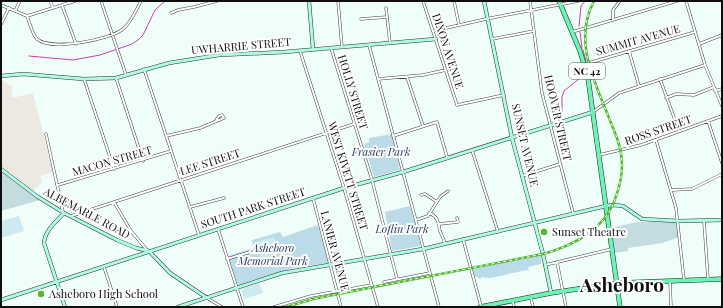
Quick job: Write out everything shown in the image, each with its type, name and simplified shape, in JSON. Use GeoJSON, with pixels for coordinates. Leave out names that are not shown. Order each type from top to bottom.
{"type":"FeatureCollection","features":[{"type":"Feature","properties":{"kind":"main road","name":"NC 42"},"geometry":{"type":"LineString","coordinates":[[560,3],[585,64],[588,78],[620,307]]}},
{"type":"Feature","properties":{"kind":"main road"},"geometry":{"type":"LineString","coordinates":[[481,307],[551,293],[617,283],[722,279]]}},
{"type":"Feature","properties":{"kind":"street"},"geometry":{"type":"LineString","coordinates":[[15,11],[20,1]]}},
{"type":"Feature","properties":{"kind":"street"},"geometry":{"type":"LineString","coordinates":[[50,1],[53,8]]}},
{"type":"Feature","properties":{"kind":"street"},"geometry":{"type":"LineString","coordinates":[[1,5],[27,16],[75,1]]}},
{"type":"Feature","properties":{"kind":"street"},"geometry":{"type":"LineString","coordinates":[[101,1],[111,35],[126,75]]}},
{"type":"Feature","properties":{"kind":"street"},"geometry":{"type":"LineString","coordinates":[[27,16],[35,36],[38,39],[60,44],[76,44],[111,35],[125,28],[141,1]]}},
{"type":"Feature","properties":{"kind":"street"},"geometry":{"type":"LineString","coordinates":[[171,13],[218,1]]}},
{"type":"Feature","properties":{"kind":"street"},"geometry":{"type":"LineString","coordinates":[[309,1],[313,49]]}},
{"type":"Feature","properties":{"kind":"street"},"geometry":{"type":"LineString","coordinates":[[338,1],[342,47]]}},
{"type":"Feature","properties":{"kind":"street","name":"DIXON AVENUE"},"geometry":{"type":"LineString","coordinates":[[423,1],[458,105],[504,96]]}},
{"type":"Feature","properties":{"kind":"street"},"geometry":{"type":"LineString","coordinates":[[454,1],[459,25]]}},
{"type":"Feature","properties":{"kind":"street","name":"SUNSET AVENUE"},"geometry":{"type":"LineString","coordinates":[[484,1],[512,138],[535,223],[551,293]]}},
{"type":"Feature","properties":{"kind":"street","name":"HOOVER STREET"},"geometry":{"type":"LineString","coordinates":[[530,1],[542,93],[573,214]]}},
{"type":"Feature","properties":{"kind":"street"},"geometry":{"type":"LineString","coordinates":[[433,31],[532,11],[560,3],[578,1]]}},
{"type":"Feature","properties":{"kind":"street"},"geometry":{"type":"LineString","coordinates":[[613,20],[613,10],[620,1]]}},
{"type":"Feature","properties":{"kind":"street"},"geometry":{"type":"LineString","coordinates":[[572,32],[677,1]]}},
{"type":"Feature","properties":{"kind":"street"},"geometry":{"type":"LineString","coordinates":[[686,1],[705,65],[722,106]]}},
{"type":"Feature","properties":{"kind":"street"},"geometry":{"type":"LineString","coordinates":[[62,5],[76,44]]}},
{"type":"Feature","properties":{"kind":"street"},"geometry":{"type":"LineString","coordinates":[[1,24],[9,8]]}},
{"type":"Feature","properties":{"kind":"street"},"geometry":{"type":"LineString","coordinates":[[386,8],[390,43]]}},
{"type":"Feature","properties":{"kind":"street"},"geometry":{"type":"LineString","coordinates":[[361,19],[387,17]]}},
{"type":"Feature","properties":{"kind":"street"},"geometry":{"type":"LineString","coordinates":[[492,40],[534,31]]}},
{"type":"Feature","properties":{"kind":"street","name":"SUMMIT AVENUE"},"geometry":{"type":"LineString","coordinates":[[585,64],[695,32]]}},
{"type":"Feature","properties":{"kind":"street"},"geometry":{"type":"LineString","coordinates":[[698,44],[722,36]]}},
{"type":"Feature","properties":{"kind":"street","name":"UWHARRIE STREET"},"geometry":{"type":"LineString","coordinates":[[1,76],[23,74],[84,79],[116,78],[169,63],[219,55],[300,51],[436,39]]}},
{"type":"Feature","properties":{"kind":"street"},"geometry":{"type":"LineString","coordinates":[[369,45],[439,307]]}},
{"type":"Feature","properties":{"kind":"street","name":"HOLLY STREET"},"geometry":{"type":"LineString","coordinates":[[331,48],[372,180],[397,279]]}},
{"type":"Feature","properties":{"kind":"street","name":"WEST KIVETT STREET"},"geometry":{"type":"LineString","coordinates":[[300,51],[344,188],[378,307]]}},
{"type":"Feature","properties":{"kind":"street"},"geometry":{"type":"LineString","coordinates":[[629,51],[639,86]]}},
{"type":"Feature","properties":{"kind":"street"},"geometry":{"type":"LineString","coordinates":[[593,112],[618,93],[705,65]]}},
{"type":"Feature","properties":{"kind":"street"},"geometry":{"type":"LineString","coordinates":[[144,69],[199,235]]}},
{"type":"Feature","properties":{"kind":"street"},"geometry":{"type":"LineString","coordinates":[[378,79],[407,77],[446,70]]}},
{"type":"Feature","properties":{"kind":"street"},"geometry":{"type":"LineString","coordinates":[[407,77],[423,126]]}},
{"type":"Feature","properties":{"kind":"street"},"geometry":{"type":"LineString","coordinates":[[116,78],[143,161]]}},
{"type":"Feature","properties":{"kind":"street"},"geometry":{"type":"LineString","coordinates":[[84,79],[114,169]]}},
{"type":"Feature","properties":{"kind":"street"},"geometry":{"type":"LineString","coordinates":[[660,79],[679,132]]}},
{"type":"Feature","properties":{"kind":"street"},"geometry":{"type":"LineString","coordinates":[[666,98],[676,94],[696,95],[714,87]]}},
{"type":"Feature","properties":{"kind":"street"},"geometry":{"type":"LineString","coordinates":[[715,91],[722,89]]}},
{"type":"Feature","properties":{"kind":"street","name":"SOUTH PARK STREET"},"geometry":{"type":"LineString","coordinates":[[1,300],[312,198],[403,172],[593,112]]}},
{"type":"Feature","properties":{"kind":"street","name":"ROSS STREET"},"geometry":{"type":"LineString","coordinates":[[599,155],[636,147],[722,116]]}},
{"type":"Feature","properties":{"kind":"street"},"geometry":{"type":"LineString","coordinates":[[166,136],[176,135],[200,128],[216,120]]}},
{"type":"Feature","properties":{"kind":"street"},"geometry":{"type":"LineString","coordinates":[[708,121],[722,163]]}},
{"type":"Feature","properties":{"kind":"street"},"geometry":{"type":"LineString","coordinates":[[393,136],[436,122],[447,158]]}},
{"type":"Feature","properties":{"kind":"street","name":"LEE STREET"},"geometry":{"type":"LineString","coordinates":[[70,216],[354,124]]}},
{"type":"Feature","properties":{"kind":"street"},"geometry":{"type":"LineString","coordinates":[[46,134],[64,213],[48,231],[45,239],[46,248],[65,307]]}},
{"type":"Feature","properties":{"kind":"street"},"geometry":{"type":"LineString","coordinates":[[656,140],[671,190],[678,221],[684,281]]}},
{"type":"Feature","properties":{"kind":"street"},"geometry":{"type":"LineString","coordinates":[[472,150],[498,232]]}},
{"type":"Feature","properties":{"kind":"street","name":"MACON STREET"},"geometry":{"type":"LineString","coordinates":[[58,185],[143,161],[171,151]]}},
{"type":"Feature","properties":{"kind":"street"},"geometry":{"type":"LineString","coordinates":[[522,176],[560,164]]}},
{"type":"Feature","properties":{"kind":"street","name":"ALBEMARLE ROAD"},"geometry":{"type":"LineString","coordinates":[[1,169],[38,197],[64,213],[120,242],[149,251]]}},
{"type":"Feature","properties":{"kind":"street"},"geometry":{"type":"LineString","coordinates":[[671,190],[692,189],[722,174]]}},
{"type":"Feature","properties":{"kind":"street"},"geometry":{"type":"LineString","coordinates":[[416,220],[424,218],[430,213],[440,197],[448,191]]}},
{"type":"Feature","properties":{"kind":"street"},"geometry":{"type":"LineString","coordinates":[[421,195],[425,194],[437,202]]}},
{"type":"Feature","properties":{"kind":"street"},"geometry":{"type":"LineString","coordinates":[[190,207],[224,198]]}},
{"type":"Feature","properties":{"kind":"street","name":"LANIER AVENUE"},"geometry":{"type":"LineString","coordinates":[[312,198],[341,307]]}},
{"type":"Feature","properties":{"kind":"street"},"geometry":{"type":"LineString","coordinates":[[114,202],[131,231],[170,273],[222,307]]}},
{"type":"Feature","properties":{"kind":"street"},"geometry":{"type":"LineString","coordinates":[[178,307],[282,273],[423,249],[606,206],[623,206],[642,219],[678,221],[722,220]]}},
{"type":"Feature","properties":{"kind":"street"},"geometry":{"type":"LineString","coordinates":[[430,213],[437,217],[445,244]]}},
{"type":"Feature","properties":{"kind":"street"},"geometry":{"type":"LineString","coordinates":[[439,224],[458,222],[457,218]]}},
{"type":"Feature","properties":{"kind":"street"},"geometry":{"type":"LineString","coordinates":[[704,220],[709,280]]}},
{"type":"Feature","properties":{"kind":"street"},"geometry":{"type":"LineString","coordinates":[[218,229],[243,307]]}},
{"type":"Feature","properties":{"kind":"street"},"geometry":{"type":"LineString","coordinates":[[463,239],[481,307]]}},
{"type":"Feature","properties":{"kind":"street"},"geometry":{"type":"LineString","coordinates":[[545,265],[612,249]]}},
{"type":"Feature","properties":{"kind":"street"},"geometry":{"type":"LineString","coordinates":[[227,259],[250,252]]}},
{"type":"Feature","properties":{"kind":"street"},"geometry":{"type":"LineString","coordinates":[[557,262],[566,307]]}},
{"type":"Feature","properties":{"kind":"street"},"geometry":{"type":"LineString","coordinates":[[103,266],[117,307]]}},
{"type":"Feature","properties":{"kind":"street"},"geometry":{"type":"LineString","coordinates":[[384,282],[430,273]]}},
{"type":"Feature","properties":{"kind":"street"},"geometry":{"type":"LineString","coordinates":[[670,281],[671,307]]}},
{"type":"Feature","properties":{"kind":"street"},"geometry":{"type":"LineString","coordinates":[[274,307],[311,296],[372,285]]}},
{"type":"Feature","properties":{"kind":"street"},"geometry":{"type":"LineString","coordinates":[[531,297],[533,307]]}},
{"type":"Feature","properties":{"kind":"street"},"geometry":{"type":"LineString","coordinates":[[513,300],[514,307]]}},
{"type":"Feature","properties":{"kind":"shaded area"},"geometry":{"type":"Polygon","coordinates":[[[1,80],[12,86],[12,98],[33,93],[53,172],[40,176],[42,182],[33,191],[1,166],[1,80]]]}},
{"type":"Feature","properties":{"kind":"shaded area"},"geometry":{"type":"Polygon","coordinates":[[[1,172],[40,200],[1,211],[1,172]]]}},
{"type":"Feature","properties":{"kind":"shaded area"},"geometry":{"type":"Polygon","coordinates":[[[19,216],[24,231],[1,238],[1,221],[19,216]]]}},
{"type":"Feature","properties":{"kind":"shaded area"},"geometry":{"type":"Polygon","coordinates":[[[637,222],[677,222],[679,237],[662,243],[628,248],[628,251],[615,253],[611,228],[637,222]]]}},
{"type":"Feature","properties":{"kind":"shaded area"},"geometry":{"type":"Polygon","coordinates":[[[275,237],[275,248],[273,252],[262,260],[256,243],[257,241],[275,237]]]}},
{"type":"Feature","properties":{"kind":"shaded area"},"geometry":{"type":"Polygon","coordinates":[[[259,283],[263,293],[244,299],[241,289],[259,283]]]}},
{"type":"Feature","properties":{"kind":"green space","name":"Frasier Park"},"geometry":{"type":"Polygon","coordinates":[[[392,134],[400,170],[374,177],[364,144],[369,142],[369,138],[392,134]]]}},
{"type":"Feature","properties":{"kind":"green space","name":"Loflin Park"},"geometry":{"type":"Polygon","coordinates":[[[410,206],[421,246],[392,251],[385,212],[410,206]]]}},
{"type":"Feature","properties":{"kind":"green space","name":"Asheboro Memorial Park"},"geometry":{"type":"Polygon","coordinates":[[[318,225],[329,263],[293,268],[238,286],[228,256],[253,248],[252,240],[280,232],[283,237],[318,225]]]}},
{"type":"Feature","properties":{"kind":"green space"},"geometry":{"type":"Polygon","coordinates":[[[541,255],[541,264],[528,267],[529,271],[527,270],[490,278],[481,277],[481,279],[474,276],[473,269],[541,255]]]}},
{"type":"Feature","properties":{"kind":"waterway"},"geometry":{"type":"LineString","coordinates":[[29,56],[73,60],[100,55],[132,44],[143,35],[155,10],[165,1]]}},
{"type":"Feature","properties":{"kind":"waterway"},"geometry":{"type":"LineString","coordinates":[[579,26],[581,6],[585,1]]}},
{"type":"Feature","properties":{"kind":"waterway"},"geometry":{"type":"LineString","coordinates":[[580,32],[582,48]]}},
{"type":"Feature","properties":{"kind":"waterway"},"geometry":{"type":"LineString","coordinates":[[583,50],[586,61]]}},
{"type":"Feature","properties":{"kind":"waterway"},"geometry":{"type":"LineString","coordinates":[[587,64],[587,72]]}},
{"type":"Feature","properties":{"kind":"waterway"},"geometry":{"type":"LineString","coordinates":[[562,112],[562,97],[564,91],[585,74]]}},
{"type":"Feature","properties":{"kind":"railway"},"geometry":{"type":"LineString","coordinates":[[286,307],[313,299],[543,254],[565,247],[585,236],[594,229],[609,212],[614,202],[620,184],[622,166],[618,142],[593,78],[586,47],[585,32],[588,16],[594,1]]}},
{"type":"Feature","properties":{"kind":"place","name":"Sunset Theatre"},"geometry":{"type":"Point","coordinates":[544,232]}},
{"type":"Feature","properties":{"kind":"place","name":"Asheboro High School"},"geometry":{"type":"Point","coordinates":[41,294]}},
{"type":"Feature","properties":{"kind":"district","name":"Asheboro"},"geometry":{"type":"Point","coordinates":[622,285]}}]}
